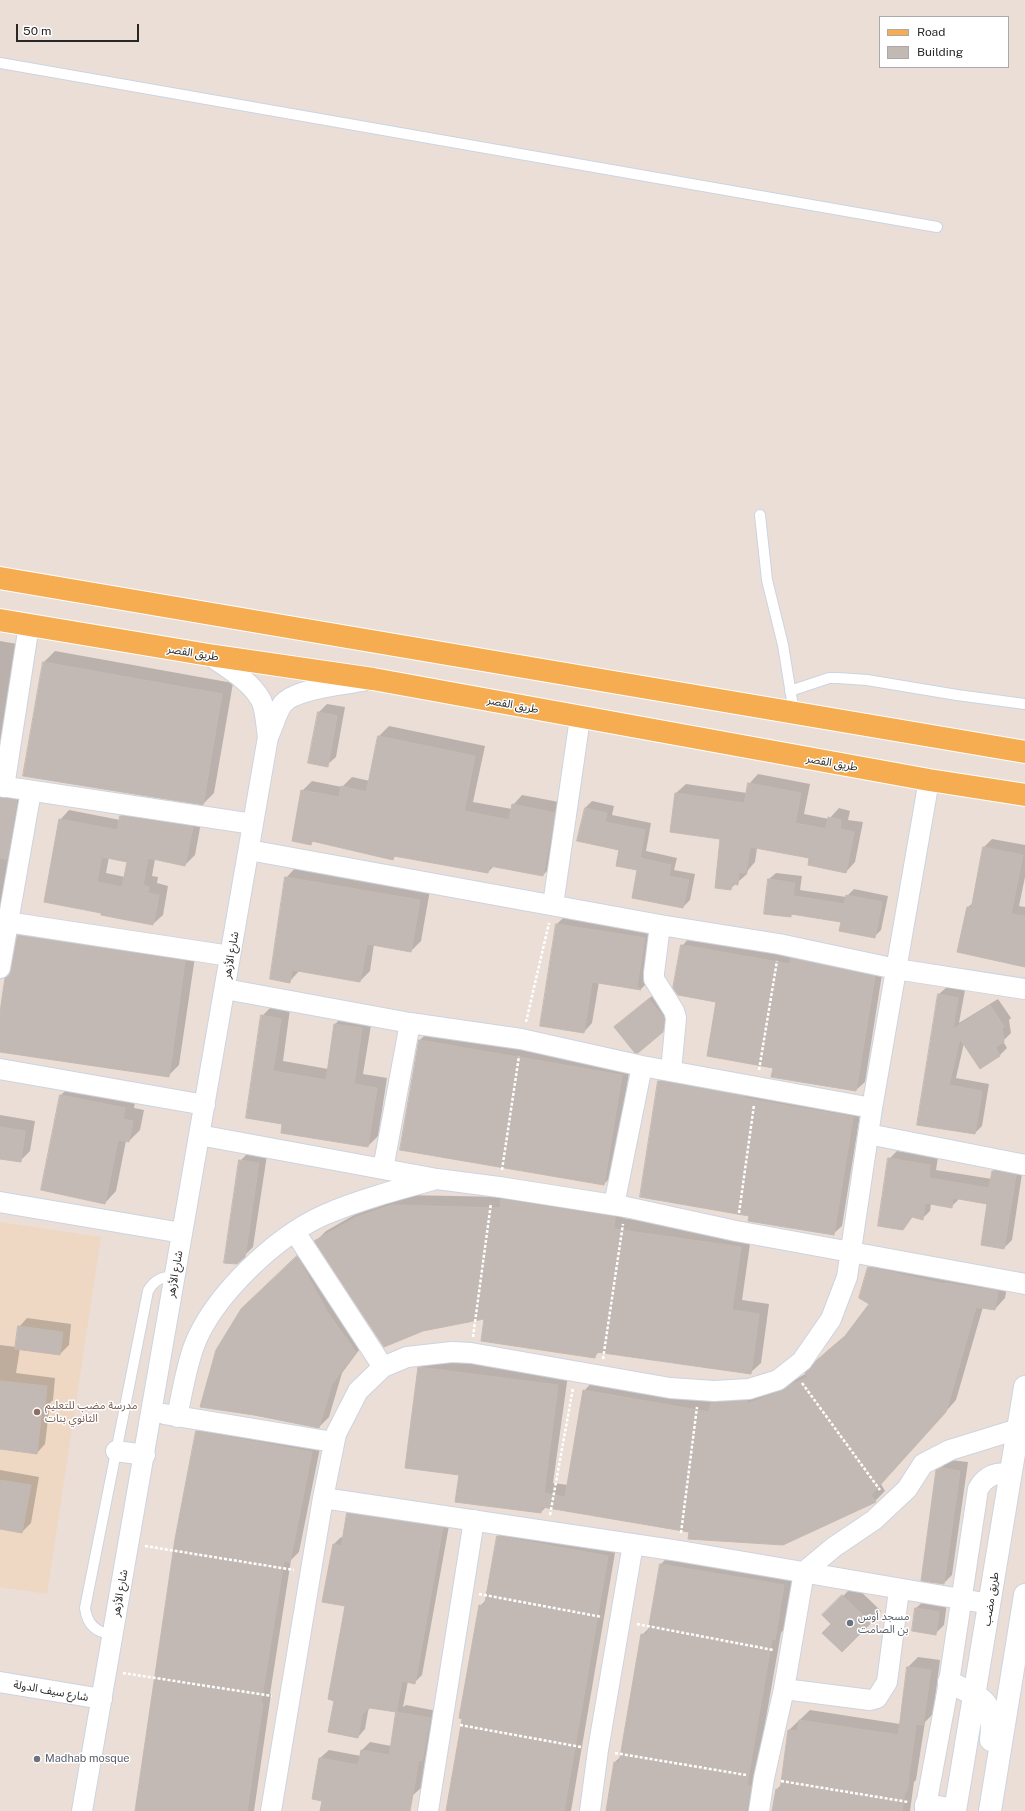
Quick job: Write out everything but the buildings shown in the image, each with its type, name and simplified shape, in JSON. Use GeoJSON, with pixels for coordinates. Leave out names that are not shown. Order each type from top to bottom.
{"type":"FeatureCollection","features":[{"type":"Feature","properties":{"kind":"main road"},"geometry":{"type":"LineString","coordinates":[[0,578],[1025,752]]}},
{"type":"Feature","properties":{"kind":"main road","name":"طريق القصر"},"geometry":{"type":"LineString","coordinates":[[0,620],[208,655],[373,679],[580,718],[929,780],[1025,795]]}},
{"type":"Feature","properties":{"kind":"main road"},"geometry":{"type":"LineString","coordinates":[[967,786],[1025,806]]}},
{"type":"Feature","properties":{"kind":"main road","name":"طريق مضب"},"geometry":{"type":"LineString","coordinates":[[955,1810],[1025,1387]]}},
{"type":"Feature","properties":{"kind":"main road"},"geometry":{"type":"LineString","coordinates":[[990,1811],[1025,1598]]}},
{"type":"Feature","properties":{"kind":"main road"},"geometry":{"type":"LineString","coordinates":[[986,1627],[988,1660],[993,1667],[1000,1669],[1007,1664],[1016,1651]]}},
{"type":"Feature","properties":{"kind":"main road"},"geometry":{"type":"LineString","coordinates":[[949,1682],[975,1694],[987,1705],[993,1720],[985,1783],[985,1811]]}},
{"type":"Feature","properties":{"kind":"main road"},"geometry":{"type":"LineString","coordinates":[[926,1808],[955,1810]]}},
{"type":"Feature","properties":{"kind":"street"},"geometry":{"type":"LineString","coordinates":[[29,625],[2,787],[253,824]]}},
{"type":"Feature","properties":{"kind":"street","name":"شارع الأزهر"},"geometry":{"type":"LineString","coordinates":[[208,655],[244,680],[262,701],[268,737]]}},
{"type":"Feature","properties":{"kind":"street","name":"شارع الأزهر"},"geometry":{"type":"LineString","coordinates":[[82,1811],[107,1671],[112,1634],[145,1455],[268,737],[282,704],[290,699],[312,689],[373,679]]}},
{"type":"Feature","properties":{"kind":"street"},"geometry":{"type":"LineString","coordinates":[[553,905],[580,718]]}},
{"type":"Feature","properties":{"kind":"street"},"geometry":{"type":"LineString","coordinates":[[271,1811],[288,1698],[333,1442],[358,1391],[383,1367],[407,1357],[452,1352],[471,1353],[670,1388],[714,1391],[749,1389],[778,1380],[802,1361],[831,1319],[847,1277],[872,1108],[929,780]]}},
{"type":"Feature","properties":{"kind":"street"},"geometry":{"type":"LineString","coordinates":[[0,968],[4,921],[31,791]]}},
{"type":"Feature","properties":{"kind":"street"},"geometry":{"type":"LineString","coordinates":[[249,850],[660,925],[780,944],[896,969],[1025,989]]}},
{"type":"Feature","properties":{"kind":"street"},"geometry":{"type":"LineString","coordinates":[[4,921],[230,956]]}},
{"type":"Feature","properties":{"kind":"street"},"geometry":{"type":"LineString","coordinates":[[660,925],[654,979],[674,1011],[676,1018],[671,1071]]}},
{"type":"Feature","properties":{"kind":"street"},"geometry":{"type":"LineString","coordinates":[[225,989],[410,1023],[522,1039],[642,1066],[872,1108]]}},
{"type":"Feature","properties":{"kind":"street"},"geometry":{"type":"LineString","coordinates":[[383,1169],[410,1023]]}},
{"type":"Feature","properties":{"kind":"street"},"geometry":{"type":"LineString","coordinates":[[620,1206],[642,1066]]}},
{"type":"Feature","properties":{"kind":"street"},"geometry":{"type":"LineString","coordinates":[[0,1069],[205,1105]]}},
{"type":"Feature","properties":{"kind":"street"},"geometry":{"type":"LineString","coordinates":[[868,1134],[1025,1165]]}},
{"type":"Feature","properties":{"kind":"street"},"geometry":{"type":"LineString","coordinates":[[199,1135],[437,1179],[620,1206],[736,1231],[1025,1284]]}},
{"type":"Feature","properties":{"kind":"street"},"geometry":{"type":"LineString","coordinates":[[177,1417],[194,1345],[206,1323],[241,1277],[264,1256],[295,1232],[322,1216],[360,1200],[437,1179]]}},
{"type":"Feature","properties":{"kind":"street"},"geometry":{"type":"LineString","coordinates":[[0,1202],[182,1233]]}},
{"type":"Feature","properties":{"kind":"street"},"geometry":{"type":"LineString","coordinates":[[295,1232],[383,1367]]}},
{"type":"Feature","properties":{"kind":"street"},"geometry":{"type":"LineString","coordinates":[[152,1412],[333,1442]]}},
{"type":"Feature","properties":{"kind":"street"},"geometry":{"type":"LineString","coordinates":[[759,1811],[764,1778],[784,1689],[804,1572],[834,1547],[874,1520],[907,1489],[923,1464],[950,1450],[1018,1429]]}},
{"type":"Feature","properties":{"kind":"street"},"geometry":{"type":"LineString","coordinates":[[116,1451],[145,1455]]}},
{"type":"Feature","properties":{"kind":"street"},"geometry":{"type":"LineString","coordinates":[[926,1808],[949,1682],[978,1489],[984,1480],[993,1474],[1011,1474]]}},
{"type":"Feature","properties":{"kind":"street"},"geometry":{"type":"LineString","coordinates":[[322,1498],[679,1551],[899,1590],[990,1604]]}},
{"type":"Feature","properties":{"kind":"street"},"geometry":{"type":"LineString","coordinates":[[428,1811],[474,1520]]}},
{"type":"Feature","properties":{"kind":"street"},"geometry":{"type":"LineString","coordinates":[[590,1811],[598,1750],[633,1544]]}},
{"type":"Feature","properties":{"kind":"street"},"geometry":{"type":"LineString","coordinates":[[784,1689],[870,1700],[878,1698],[886,1682],[899,1590]]}},
{"type":"Feature","properties":{"kind":"street","name":"شارع سيف الدولة"},"geometry":{"type":"LineString","coordinates":[[0,1682],[102,1699]]}},
{"type":"Feature","properties":{"kind":"lane"},"geometry":{"type":"LineString","coordinates":[[0,63],[937,227]]}},
{"type":"Feature","properties":{"kind":"lane"},"geometry":{"type":"LineString","coordinates":[[760,515],[767,580],[783,645],[794,713]]}},
{"type":"Feature","properties":{"kind":"lane"},"geometry":{"type":"LineString","coordinates":[[790,691],[828,678],[838,678],[867,680],[957,695],[1025,704]]}},
{"type":"Feature","properties":{"kind":"lane"},"geometry":{"type":"LineString","coordinates":[[112,1634],[96,1630],[90,1624],[86,1616],[86,1608],[148,1291],[158,1278],[166,1276],[175,1277]]}},
{"type":"Feature","properties":{"kind":"path"},"geometry":{"type":"LineString","coordinates":[[471,1353],[496,1187],[522,1039],[553,905]]}},
{"type":"Feature","properties":{"kind":"path"},"geometry":{"type":"LineString","coordinates":[[736,1231],[756,1087],[780,944]]}},
{"type":"Feature","properties":{"kind":"path"},"geometry":{"type":"LineString","coordinates":[[600,1375],[620,1206]]}},
{"type":"Feature","properties":{"kind":"path"},"geometry":{"type":"LineString","coordinates":[[792,1369],[891,1504]]}},
{"type":"Feature","properties":{"kind":"path"},"geometry":{"type":"LineString","coordinates":[[547,1531],[576,1372]]}},
{"type":"Feature","properties":{"kind":"path"},"geometry":{"type":"LineString","coordinates":[[679,1551],[699,1389]]}},
{"type":"Feature","properties":{"kind":"path"},"geometry":{"type":"LineString","coordinates":[[129,1543],[310,1573]]}},
{"type":"Feature","properties":{"kind":"path"},"geometry":{"type":"LineString","coordinates":[[462,1591],[620,1620],[789,1654]]}},
{"type":"Feature","properties":{"kind":"path"},"geometry":{"type":"LineString","coordinates":[[107,1671],[288,1698]]}},
{"type":"Feature","properties":{"kind":"path"},"geometry":{"type":"LineString","coordinates":[[443,1723],[764,1778],[926,1808]]}},
{"type":"Feature","properties":{"kind":"shaded area","name":"مدرسة مضب للتعليم الثانوي بنات"},"geometry":{"type":"Polygon","coordinates":[[[0,1222],[101,1237],[47,1594],[0,1587],[0,1222]]]}},
{"type":"Feature","properties":{"kind":"place","name":"مدرسة مضب للتعليم الثانوي بنات"},"geometry":{"type":"Point","coordinates":[37,1412]}},
{"type":"Feature","properties":{"kind":"place","name":"مسجد أوس بن الصامت"},"geometry":{"type":"Point","coordinates":[850,1623]}},
{"type":"Feature","properties":{"kind":"place","name":"Madhab mosque"},"geometry":{"type":"Point","coordinates":[37,1759]}}]}
